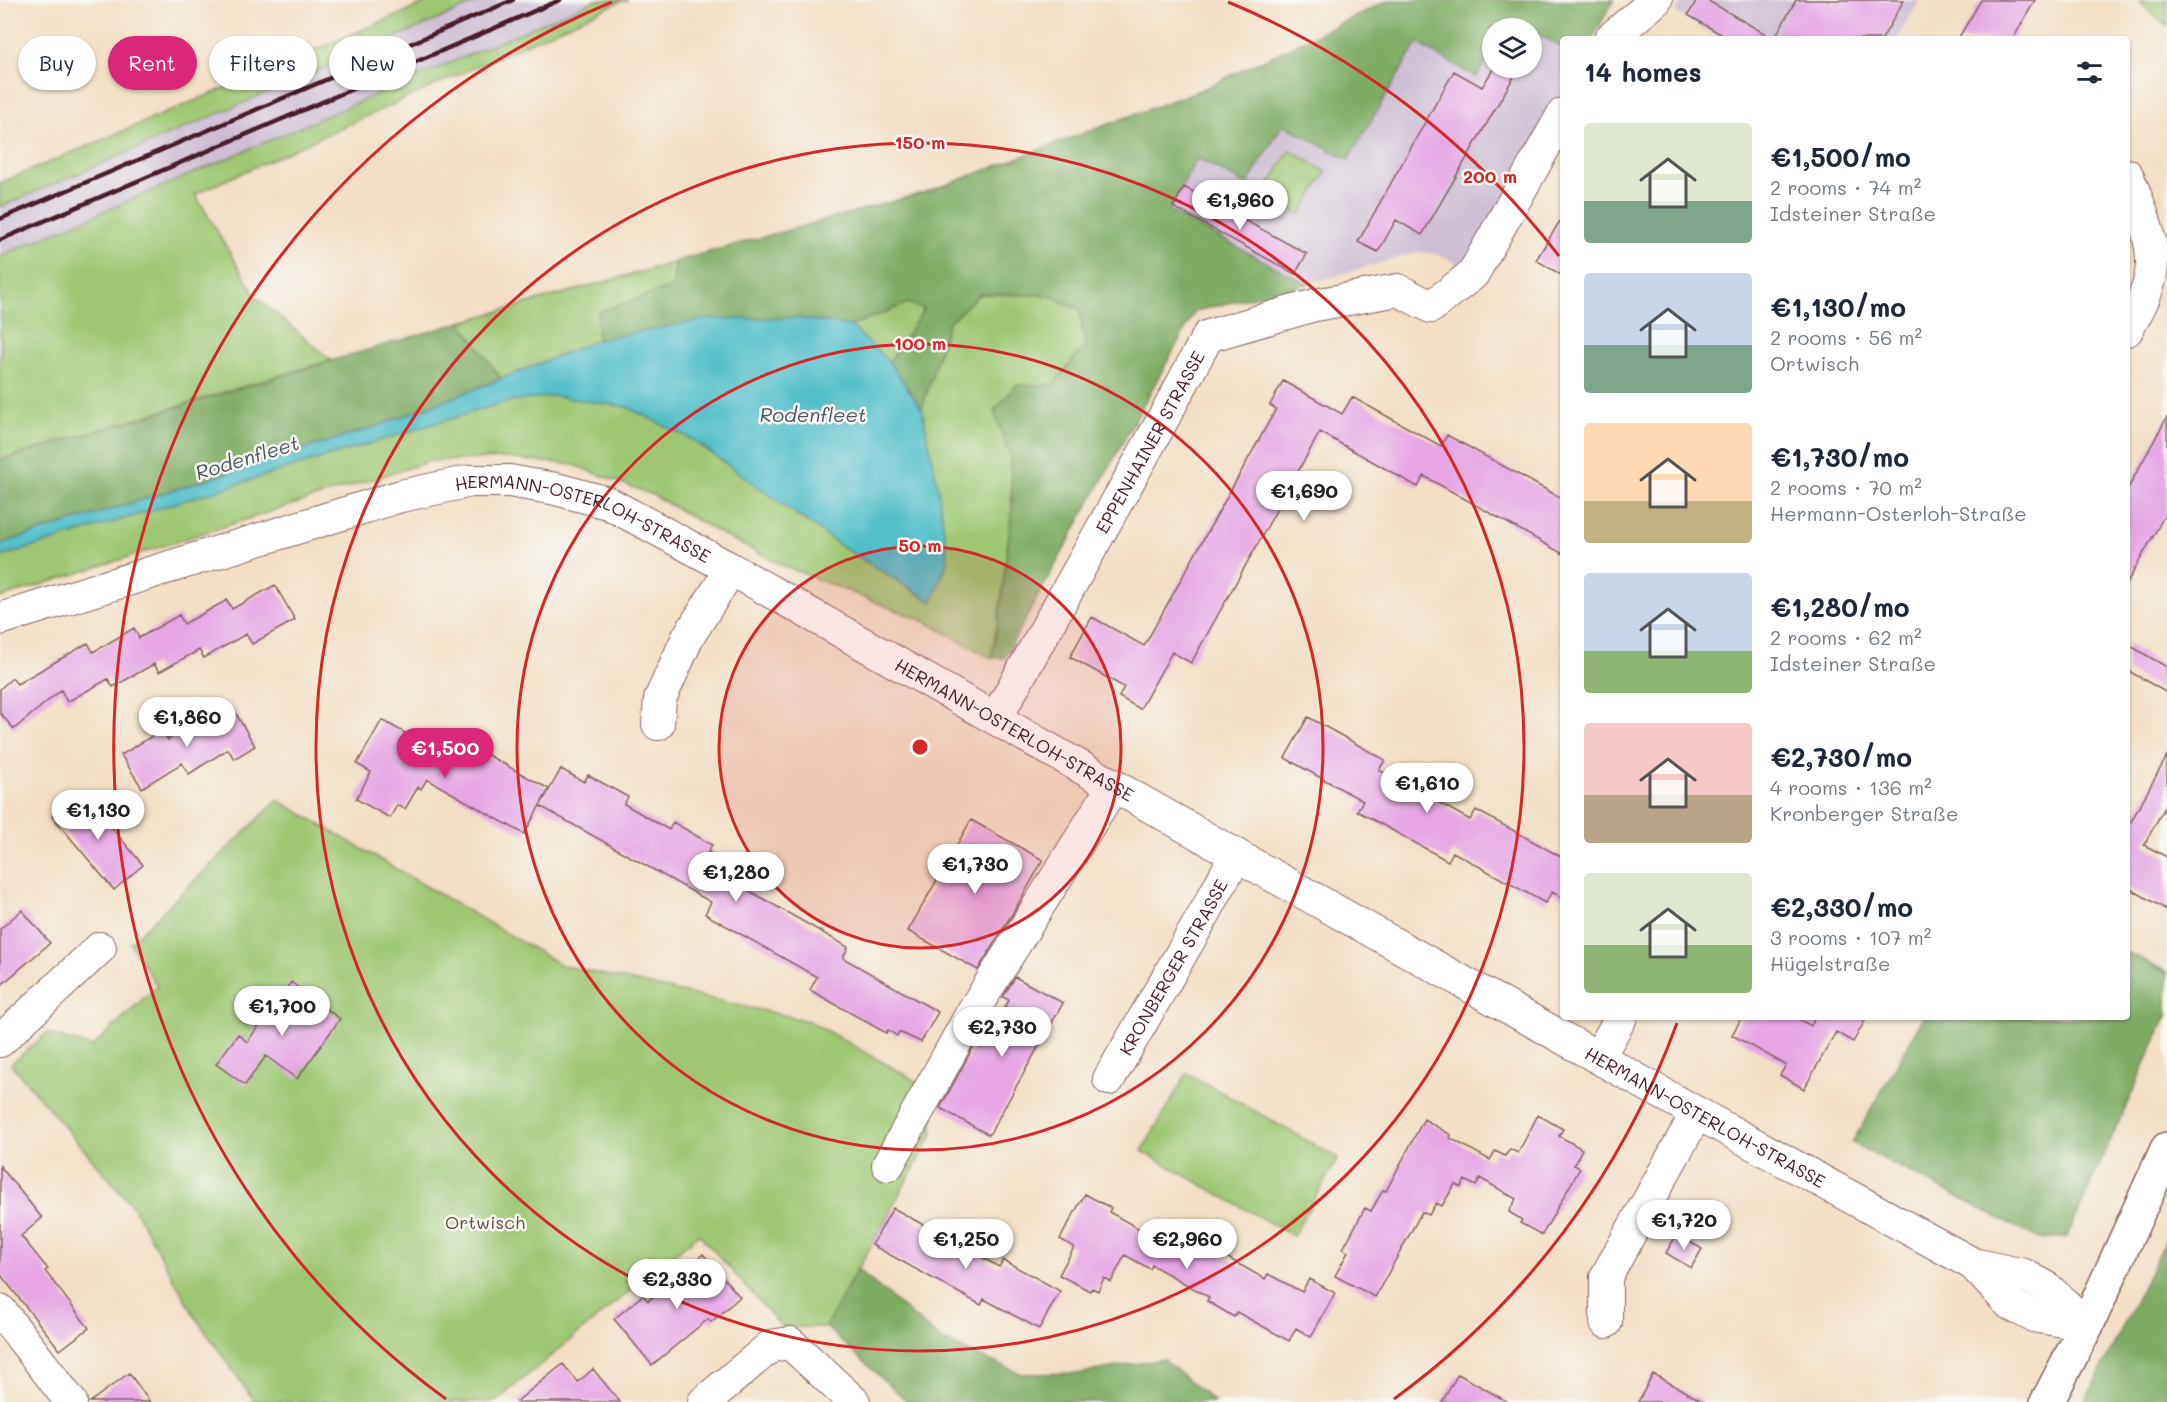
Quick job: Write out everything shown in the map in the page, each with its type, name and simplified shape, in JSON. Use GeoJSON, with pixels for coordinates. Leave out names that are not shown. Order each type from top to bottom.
{"type":"FeatureCollection","features":[{"type":"Feature","properties":{"kind":"main road"},"geometry":{"type":"LineString","coordinates":[[2047,1402],[2087,1324],[2167,1149]]}},
{"type":"Feature","properties":{"kind":"street"},"geometry":{"type":"LineString","coordinates":[[1614,36],[1656,0]]}},
{"type":"Feature","properties":{"kind":"street","name":"EPPENHAINER STRASSE"},"geometry":{"type":"LineString","coordinates":[[996,718],[1208,336],[1315,305],[1398,290],[1431,307],[1473,274],[1560,119]]}},
{"type":"Feature","properties":{"kind":"street"},"geometry":{"type":"LineString","coordinates":[[2130,183],[2160,264],[2130,325]]}},
{"type":"Feature","properties":{"kind":"street","name":"HERMANN-OSTERLOH-STRASSE"},"geometry":{"type":"LineString","coordinates":[[0,619],[401,496],[471,481],[508,481],[556,489],[608,503],[731,569],[1697,1113],[1973,1264],[2010,1304],[2033,1316],[2087,1324]]}},
{"type":"Feature","properties":{"kind":"street"},"geometry":{"type":"LineString","coordinates":[[658,724],[660,699],[688,638],[731,569]]}},
{"type":"Feature","properties":{"kind":"street"},"geometry":{"type":"LineString","coordinates":[[888,1166],[973,1011],[1114,785]]}},
{"type":"Feature","properties":{"kind":"street","name":"KRONBERGER STRASSE"},"geometry":{"type":"LineString","coordinates":[[1109,1080],[1236,855]]}},
{"type":"Feature","properties":{"kind":"street"},"geometry":{"type":"LineString","coordinates":[[0,1041],[100,948]]}},
{"type":"Feature","properties":{"kind":"street"},"geometry":{"type":"LineString","coordinates":[[1599,1057],[1619,1020]]}},
{"type":"Feature","properties":{"kind":"street"},"geometry":{"type":"LineString","coordinates":[[1606,1322],[1606,1277],[1697,1113]]}},
{"type":"Feature","properties":{"kind":"street"},"geometry":{"type":"LineString","coordinates":[[0,1310],[71,1402]]}},
{"type":"Feature","properties":{"kind":"street"},"geometry":{"type":"LineString","coordinates":[[704,1402],[771,1346],[790,1343],[854,1402]]}},
{"type":"Feature","properties":{"kind":"shaded area"},"geometry":{"type":"Polygon","coordinates":[[[483,0],[596,0],[416,77],[416,36],[399,36],[483,0]]]}},
{"type":"Feature","properties":{"kind":"shaded area"},"geometry":{"type":"Polygon","coordinates":[[[1683,0],[1920,0],[1899,36],[1716,36],[1675,12],[1683,0]]]}},
{"type":"Feature","properties":{"kind":"shaded area"},"geometry":{"type":"Polygon","coordinates":[[[1542,36],[1560,46],[1560,96],[1465,269],[1439,254],[1419,252],[1307,284],[1169,211],[1197,158],[1247,184],[1283,124],[1348,160],[1417,43],[1476,77],[1482,67],[1482,78],[1542,78],[1542,36]]]}},
{"type":"Feature","properties":{"kind":"shaded area"},"geometry":{"type":"Polygon","coordinates":[[[329,66],[329,90],[386,90],[0,256],[0,207],[273,90],[317,90],[317,71],[329,66]]]}},
{"type":"Feature","properties":{"kind":"green space"},"geometry":{"type":"Polygon","coordinates":[[[433,0],[483,0],[399,36],[348,36],[433,0]]]}},
{"type":"Feature","properties":{"kind":"green space"},"geometry":{"type":"Polygon","coordinates":[[[596,0],[628,0],[619,2],[195,194],[257,298],[331,360],[0,460],[0,256],[386,90],[416,90],[416,77],[596,0]]]}},
{"type":"Feature","properties":{"kind":"green space"},"geometry":{"type":"Polygon","coordinates":[[[1389,0],[1614,0],[1594,36],[1560,36],[1560,46],[1542,36],[1542,18],[1482,18],[1482,67],[1476,77],[1417,43],[1348,160],[1283,124],[1247,185],[1197,158],[1169,211],[1307,284],[1195,311],[1004,658],[991,658],[1000,610],[1012,508],[1010,456],[994,411],[1016,385],[1052,385],[1085,346],[1080,310],[1048,295],[980,294],[948,323],[922,409],[889,362],[924,309],[908,303],[851,326],[797,318],[597,340],[598,312],[672,287],[676,261],[930,191],[1205,88],[1389,0]]]}},
{"type":"Feature","properties":{"kind":"green space"},"geometry":{"type":"Polygon","coordinates":[[[2139,0],[2167,0],[2167,25],[2150,13],[2139,0]]]}},
{"type":"Feature","properties":{"kind":"green space"},"geometry":{"type":"Polygon","coordinates":[[[329,44],[329,66],[317,71],[317,49],[329,44]]]}},
{"type":"Feature","properties":{"kind":"green space"},"geometry":{"type":"Polygon","coordinates":[[[220,90],[273,90],[0,207],[0,183],[220,90]]]}},
{"type":"Feature","properties":{"kind":"green space"},"geometry":{"type":"Polygon","coordinates":[[[1049,147],[1307,284],[1195,311],[1004,658],[991,658],[926,622],[784,566],[653,495],[574,465],[506,458],[430,461],[0,598],[0,557],[505,402],[500,379],[461,322],[930,191],[1049,147]]]}},
{"type":"Feature","properties":{"kind":"green space"},"geometry":{"type":"Polygon","coordinates":[[[1290,150],[1326,172],[1300,215],[1264,193],[1290,150]]]}},
{"type":"Feature","properties":{"kind":"green space"},"geometry":{"type":"Polygon","coordinates":[[[461,322],[501,379],[372,428],[0,544],[0,460],[461,322]]]}},
{"type":"Feature","properties":{"kind":"green space","name":"Ortwisch"},"geometry":{"type":"Polygon","coordinates":[[[278,800],[561,965],[809,1021],[934,1091],[932,1135],[826,1327],[782,1327],[699,1234],[495,1402],[255,1402],[194,1315],[133,1207],[11,1064],[47,1033],[92,1047],[157,986],[130,943],[278,800]]]}},
{"type":"Feature","properties":{"kind":"green space"},"geometry":{"type":"Polygon","coordinates":[[[2130,954],[2167,972],[2167,1015],[2067,1237],[2040,1239],[1852,1143],[1922,1020],[2130,1020],[2130,954]]]}},
{"type":"Feature","properties":{"kind":"green space"},"geometry":{"type":"Polygon","coordinates":[[[1187,1073],[1338,1158],[1293,1236],[1142,1151],[1187,1073]]]}},
{"type":"Feature","properties":{"kind":"green space"},"geometry":{"type":"Polygon","coordinates":[[[2167,1238],[2167,1402],[2085,1402],[2167,1238]]]}},
{"type":"Feature","properties":{"kind":"green space"},"geometry":{"type":"Polygon","coordinates":[[[857,1269],[943,1341],[1022,1374],[1083,1373],[1163,1359],[1215,1402],[908,1402],[826,1327],[857,1269]]]}},
{"type":"Feature","properties":{"kind":"water","name":"Rodenfleet"},"geometry":{"type":"Polygon","coordinates":[[[797,318],[851,326],[889,362],[922,409],[938,488],[948,560],[932,602],[841,546],[693,440],[627,407],[554,396],[505,402],[0,557],[0,544],[372,428],[597,340],[708,319],[797,318]]]}},
{"type":"Feature","properties":{"kind":"building"},"geometry":{"type":"Polygon","coordinates":[[[1697,0],[1707,0],[1769,36],[1724,36],[1688,15],[1697,0]]]}},
{"type":"Feature","properties":{"kind":"building"},"geometry":{"type":"Polygon","coordinates":[[[1796,0],[1904,0],[1884,36],[1776,36],[1796,0]]]}},
{"type":"Feature","properties":{"kind":"building"},"geometry":{"type":"Polygon","coordinates":[[[1981,0],[2035,0],[2015,36],[1960,36],[1981,0]]]}},
{"type":"Feature","properties":{"kind":"building"},"geometry":{"type":"Polygon","coordinates":[[[1454,71],[1482,87],[1488,78],[1513,78],[1422,235],[1396,220],[1378,252],[1358,242],[1454,71]]]}},
{"type":"Feature","properties":{"kind":"building"},"geometry":{"type":"Polygon","coordinates":[[[1184,187],[1307,254],[1295,274],[1173,207],[1184,187]]]}},
{"type":"Feature","properties":{"kind":"building"},"geometry":{"type":"Polygon","coordinates":[[[1560,221],[1560,274],[1536,260],[1560,221]]]}},
{"type":"Feature","properties":{"kind":"building"},"geometry":{"type":"Polygon","coordinates":[[[1283,381],[1342,414],[1352,397],[1441,446],[1447,435],[1560,497],[1560,552],[1424,476],[1418,487],[1320,432],[1191,663],[1172,652],[1140,709],[1119,697],[1124,687],[1070,657],[1092,617],[1144,646],[1276,409],[1270,405],[1283,381]]]}},
{"type":"Feature","properties":{"kind":"building"},"geometry":{"type":"Polygon","coordinates":[[[2167,417],[2167,511],[2130,578],[2130,485],[2167,417]]]}},
{"type":"Feature","properties":{"kind":"building"},"geometry":{"type":"Polygon","coordinates":[[[275,585],[295,620],[252,644],[246,634],[204,658],[199,650],[159,672],[154,664],[113,687],[108,679],[67,702],[61,690],[14,729],[0,713],[0,689],[12,678],[17,684],[88,643],[93,652],[134,628],[139,638],[179,615],[184,624],[227,600],[232,609],[275,585]]]}},
{"type":"Feature","properties":{"kind":"building"},"geometry":{"type":"Polygon","coordinates":[[[2130,646],[2167,667],[2167,693],[2130,672],[2130,646]]]}},
{"type":"Feature","properties":{"kind":"building"},"geometry":{"type":"Polygon","coordinates":[[[235,712],[255,746],[234,759],[228,749],[189,774],[182,763],[142,788],[121,755],[162,730],[168,740],[207,715],[213,726],[235,712]]]}},
{"type":"Feature","properties":{"kind":"building"},"geometry":{"type":"Polygon","coordinates":[[[1308,717],[1385,760],[1379,770],[1470,820],[1476,810],[1560,856],[1560,896],[1552,892],[1545,903],[1453,852],[1448,861],[1357,811],[1363,801],[1285,758],[1308,717]]]}},
{"type":"Feature","properties":{"kind":"building"},"geometry":{"type":"Polygon","coordinates":[[[382,720],[453,760],[460,748],[483,761],[486,754],[549,789],[524,834],[427,779],[421,789],[418,787],[405,809],[397,805],[390,818],[356,799],[371,772],[357,764],[382,720]]]}},
{"type":"Feature","properties":{"kind":"building"},"geometry":{"type":"Polygon","coordinates":[[[2167,756],[2167,803],[2144,845],[2167,857],[2167,910],[2130,889],[2130,824],[2167,756]]]}},
{"type":"Feature","properties":{"kind":"building"},"geometry":{"type":"Polygon","coordinates":[[[561,769],[584,782],[588,775],[628,797],[624,804],[669,830],[673,822],[712,845],[708,852],[732,865],[725,877],[848,947],[843,958],[938,1012],[921,1042],[899,1032],[897,1036],[888,1030],[886,1033],[810,990],[817,977],[705,914],[711,902],[540,806],[561,769]]]}},
{"type":"Feature","properties":{"kind":"building"},"geometry":{"type":"Polygon","coordinates":[[[82,792],[143,865],[114,890],[52,816],[82,792]]]}},
{"type":"Feature","properties":{"kind":"building"},"geometry":{"type":"Polygon","coordinates":[[[971,820],[1043,860],[978,970],[908,931],[971,820]]]}},
{"type":"Feature","properties":{"kind":"building"},"geometry":{"type":"Polygon","coordinates":[[[22,910],[50,943],[0,986],[0,929],[22,910]]]}},
{"type":"Feature","properties":{"kind":"building"},"geometry":{"type":"Polygon","coordinates":[[[1015,977],[1063,1003],[989,1135],[940,1108],[975,1044],[982,1048],[1009,1000],[1003,997],[1015,977]]]}},
{"type":"Feature","properties":{"kind":"building"},"geometry":{"type":"Polygon","coordinates":[[[291,982],[340,1019],[297,1079],[266,1056],[245,1085],[216,1064],[238,1034],[247,1042],[291,982]]]}},
{"type":"Feature","properties":{"kind":"building"},"geometry":{"type":"Polygon","coordinates":[[[1740,1020],[1800,1020],[1811,1026],[1814,1020],[1865,1020],[1853,1042],[1836,1032],[1804,1089],[1780,1075],[1786,1065],[1732,1035],[1740,1020]]]}},
{"type":"Feature","properties":{"kind":"building"},"geometry":{"type":"Polygon","coordinates":[[[1538,1115],[1563,1129],[1559,1136],[1582,1149],[1574,1165],[1580,1168],[1542,1235],[1520,1223],[1522,1220],[1509,1212],[1516,1199],[1480,1178],[1476,1186],[1465,1180],[1461,1187],[1455,1184],[1442,1206],[1436,1203],[1429,1215],[1422,1212],[1375,1297],[1335,1276],[1348,1252],[1343,1249],[1365,1208],[1371,1211],[1383,1190],[1386,1191],[1424,1119],[1451,1135],[1450,1138],[1490,1160],[1495,1151],[1505,1156],[1510,1149],[1518,1153],[1538,1115]]]}},
{"type":"Feature","properties":{"kind":"building"},"geometry":{"type":"Polygon","coordinates":[[[0,1166],[42,1218],[21,1236],[48,1269],[45,1271],[89,1328],[60,1350],[0,1274],[0,1166]]]}},
{"type":"Feature","properties":{"kind":"building"},"geometry":{"type":"Polygon","coordinates":[[[1085,1194],[1111,1208],[1109,1212],[1150,1235],[1159,1220],[1182,1233],[1185,1229],[1223,1250],[1221,1254],[1265,1279],[1268,1274],[1302,1292],[1309,1279],[1335,1293],[1311,1337],[1296,1328],[1289,1341],[1237,1312],[1234,1317],[1207,1301],[1209,1297],[1152,1265],[1150,1269],[1125,1255],[1111,1282],[1104,1278],[1098,1291],[1092,1288],[1090,1291],[1059,1275],[1074,1247],[1060,1239],[1085,1194]]]}},
{"type":"Feature","properties":{"kind":"building"},"geometry":{"type":"Polygon","coordinates":[[[893,1208],[999,1267],[1003,1260],[1060,1291],[1039,1329],[984,1299],[981,1305],[872,1245],[893,1208]]]}},
{"type":"Feature","properties":{"kind":"building"},"geometry":{"type":"Polygon","coordinates":[[[1677,1234],[1702,1249],[1691,1268],[1666,1253],[1677,1234]]]}},
{"type":"Feature","properties":{"kind":"building"},"geometry":{"type":"Polygon","coordinates":[[[703,1254],[740,1297],[711,1322],[708,1319],[652,1365],[614,1319],[643,1295],[648,1301],[703,1254]]]}},
{"type":"Feature","properties":{"kind":"building"},"geometry":{"type":"Polygon","coordinates":[[[563,1364],[578,1382],[593,1369],[620,1402],[516,1402],[563,1364]]]}},
{"type":"Feature","properties":{"kind":"building"},"geometry":{"type":"Polygon","coordinates":[[[129,1373],[150,1402],[90,1402],[129,1373]]]}},
{"type":"Feature","properties":{"kind":"building"},"geometry":{"type":"Polygon","coordinates":[[[1458,1374],[1508,1402],[1442,1402],[1458,1374]]]}},
{"type":"Feature","properties":{"kind":"building"},"geometry":{"type":"Polygon","coordinates":[[[1653,1374],[1704,1402],[1638,1402],[1653,1374]]]}},
{"type":"Feature","properties":{"kind":"railway"},"geometry":{"type":"LineString","coordinates":[[0,219],[513,0]]}},
{"type":"Feature","properties":{"kind":"railway"},"geometry":{"type":"LineString","coordinates":[[0,240],[560,0]]}}]}
